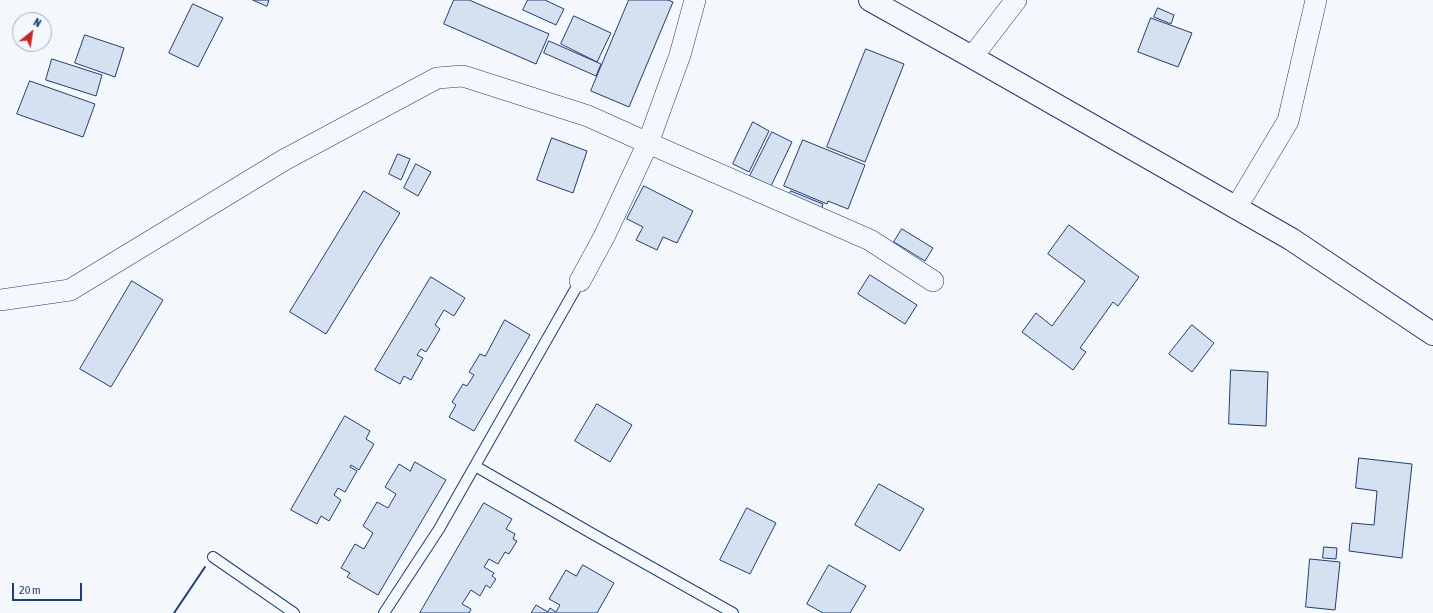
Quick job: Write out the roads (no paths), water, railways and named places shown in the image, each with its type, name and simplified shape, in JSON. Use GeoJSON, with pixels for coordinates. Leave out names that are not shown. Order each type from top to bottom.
{"type":"FeatureCollection","features":[{"type":"Feature","properties":{"kind":"street"},"geometry":{"type":"LineString","coordinates":[[580,281],[605,235],[648,144],[680,55],[695,0]]}},
{"type":"Feature","properties":{"kind":"street"},"geometry":{"type":"LineString","coordinates":[[870,0],[1291,239],[1433,334]]}},
{"type":"Feature","properties":{"kind":"street"},"geometry":{"type":"LineString","coordinates":[[972,57],[1016,0]]}},
{"type":"Feature","properties":{"kind":"street"},"geometry":{"type":"LineString","coordinates":[[1236,208],[1288,122],[1316,0]]}},
{"type":"Feature","properties":{"kind":"street"},"geometry":{"type":"LineString","coordinates":[[0,300],[70,290],[284,160],[436,78],[463,76],[588,116],[648,144],[870,240],[933,281]]}},
{"type":"Feature","properties":{"kind":"lane"},"geometry":{"type":"LineString","coordinates":[[384,613],[439,529],[580,281]]}},
{"type":"Feature","properties":{"kind":"lane"},"geometry":{"type":"LineString","coordinates":[[475,466],[733,613]]}},
{"type":"Feature","properties":{"kind":"lane"},"geometry":{"type":"LineString","coordinates":[[213,557],[294,613]]}}]}
